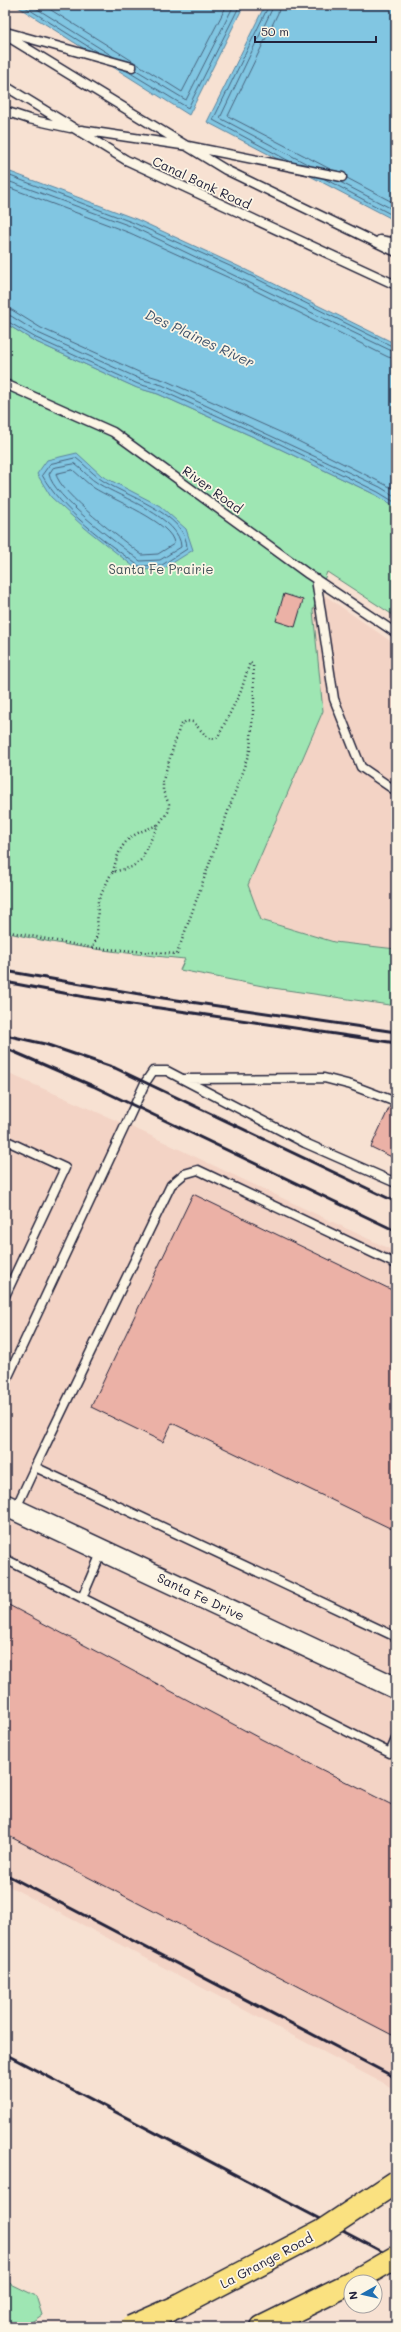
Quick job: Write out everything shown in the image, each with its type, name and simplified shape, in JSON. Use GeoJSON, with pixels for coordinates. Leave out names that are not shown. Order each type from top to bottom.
{"type":"FeatureCollection","features":[{"type":"Feature","properties":{"kind":"highway","name":"La Grange Road"},"geometry":{"type":"LineString","coordinates":[[131,2327],[180,2306],[322,2231],[396,2182]]}},
{"type":"Feature","properties":{"kind":"highway"},"geometry":{"type":"LineString","coordinates":[[366,2274],[396,2257]]}},
{"type":"Feature","properties":{"kind":"highway"},"geometry":{"type":"LineString","coordinates":[[262,2327],[343,2286]]}},
{"type":"Feature","properties":{"kind":"street","name":"Santa Fe Drive"},"geometry":{"type":"LineString","coordinates":[[10,1507],[396,1688]]}},
{"type":"Feature","properties":{"kind":"lane"},"geometry":{"type":"LineString","coordinates":[[5,32],[132,66]]}},
{"type":"Feature","properties":{"kind":"lane"},"geometry":{"type":"LineString","coordinates":[[5,35],[226,170],[396,252]]}},
{"type":"Feature","properties":{"kind":"lane","name":"Canal Bank Road"},"geometry":{"type":"LineString","coordinates":[[5,86],[126,160],[396,285]]}},
{"type":"Feature","properties":{"kind":"lane"},"geometry":{"type":"LineString","coordinates":[[5,111],[29,119],[76,129],[188,146],[342,177]]}},
{"type":"Feature","properties":{"kind":"lane"},"geometry":{"type":"LineString","coordinates":[[365,237],[396,243]]}},
{"type":"Feature","properties":{"kind":"lane","name":"River Road"},"geometry":{"type":"LineString","coordinates":[[5,384],[113,432],[316,579],[396,632]]}},
{"type":"Feature","properties":{"kind":"lane"},"geometry":{"type":"LineString","coordinates":[[316,579],[334,699],[361,767],[396,791]]}},
{"type":"Feature","properties":{"kind":"lane"},"geometry":{"type":"LineString","coordinates":[[5,1383],[145,1083],[152,1072],[167,1071],[304,1143],[396,1183]]}},
{"type":"Feature","properties":{"kind":"lane"},"geometry":{"type":"LineString","coordinates":[[184,1079],[324,1078],[351,1085],[396,1102]]}},
{"type":"Feature","properties":{"kind":"lane"},"geometry":{"type":"LineString","coordinates":[[5,1140],[65,1168],[5,1296]]}},
{"type":"Feature","properties":{"kind":"lane"},"geometry":{"type":"LineString","coordinates":[[10,1507],[35,1467],[171,1185],[184,1174],[198,1170],[396,1264]]}},
{"type":"Feature","properties":{"kind":"lane"},"geometry":{"type":"LineString","coordinates":[[35,1467],[396,1637]]}},
{"type":"Feature","properties":{"kind":"lane"},"geometry":{"type":"LineString","coordinates":[[82,1598],[103,1551]]}},
{"type":"Feature","properties":{"kind":"lane"},"geometry":{"type":"LineString","coordinates":[[5,1559],[390,1753],[395,1744]]}},
{"type":"Feature","properties":{"kind":"path"},"geometry":{"type":"LineString","coordinates":[[5,931],[93,948],[177,954],[250,750],[254,700],[253,665],[250,662],[241,691],[218,737],[215,739],[208,738],[193,722],[186,721],[180,726],[162,780],[163,791],[169,807],[166,817],[158,825],[141,860],[132,866],[113,872]]}},
{"type":"Feature","properties":{"kind":"path"},"geometry":{"type":"LineString","coordinates":[[93,948],[97,935],[98,900],[113,872],[118,852],[125,840],[158,825]]}},
{"type":"Feature","properties":{"kind":"shaded area"},"geometry":{"type":"Polygon","coordinates":[[[317,590],[396,645],[396,949],[334,942],[261,920],[248,885],[323,711],[312,596],[317,590]]]}},
{"type":"Feature","properties":{"kind":"shaded area"},"geometry":{"type":"Polygon","coordinates":[[[5,1072],[145,1133],[396,1252],[396,2090],[5,1884],[5,1072]]]}},
{"type":"Feature","properties":{"kind":"green space","name":"Santa Fe Prairie"},"geometry":{"type":"Polygon","coordinates":[[[5,323],[34,341],[135,387],[158,394],[276,447],[376,495],[396,508],[396,617],[327,572],[313,610],[323,711],[248,885],[261,920],[334,942],[396,949],[396,1006],[273,988],[180,970],[185,959],[72,946],[5,932],[5,323]]]}},
{"type":"Feature","properties":{"kind":"green space"},"geometry":{"type":"Polygon","coordinates":[[[5,2281],[36,2296],[42,2315],[24,2327],[5,2327],[5,2281]]]}},
{"type":"Feature","properties":{"kind":"water"},"geometry":{"type":"Polygon","coordinates":[[[15,5],[244,5],[189,115],[15,5]]]}},
{"type":"Feature","properties":{"kind":"water"},"geometry":{"type":"Polygon","coordinates":[[[265,5],[396,5],[396,221],[207,122],[265,5]]]}},
{"type":"Feature","properties":{"kind":"water","name":"Des Plaines River"},"geometry":{"type":"Polygon","coordinates":[[[5,170],[136,219],[242,268],[396,344],[396,508],[376,495],[276,447],[158,394],[137,388],[34,341],[5,323],[5,170]]]}},
{"type":"Feature","properties":{"kind":"water"},"geometry":{"type":"Polygon","coordinates":[[[77,453],[102,476],[160,506],[186,529],[193,550],[163,569],[138,570],[85,528],[51,497],[37,474],[47,460],[77,453]]]}},
{"type":"Feature","properties":{"kind":"building"},"geometry":{"type":"Polygon","coordinates":[[[284,594],[303,600],[295,627],[276,621],[284,594]]]}},
{"type":"Feature","properties":{"kind":"building"},"geometry":{"type":"Polygon","coordinates":[[[390,1106],[396,1107],[396,1159],[371,1147],[390,1106]]]}},
{"type":"Feature","properties":{"kind":"building"},"geometry":{"type":"Polygon","coordinates":[[[193,1194],[396,1292],[396,1531],[172,1423],[163,1442],[91,1407],[193,1194]]]}},
{"type":"Feature","properties":{"kind":"building"},"geometry":{"type":"Polygon","coordinates":[[[5,1603],[263,1740],[396,1807],[396,2037],[5,1834],[5,1603]]]}},
{"type":"Feature","properties":{"kind":"railway"},"geometry":{"type":"LineString","coordinates":[[5,971],[163,998],[396,1032]]}},
{"type":"Feature","properties":{"kind":"railway"},"geometry":{"type":"LineString","coordinates":[[5,982],[85,997],[396,1043]]}},
{"type":"Feature","properties":{"kind":"railway"},"geometry":{"type":"LineString","coordinates":[[5,1035],[45,1044],[115,1068],[396,1202]]}},
{"type":"Feature","properties":{"kind":"railway"},"geometry":{"type":"LineString","coordinates":[[5,1048],[93,1086],[396,1231]]}},
{"type":"Feature","properties":{"kind":"railway"},"geometry":{"type":"LineString","coordinates":[[5,1874],[396,2078]]}},
{"type":"Feature","properties":{"kind":"railway"},"geometry":{"type":"LineString","coordinates":[[5,2054],[396,2259]]}}]}
